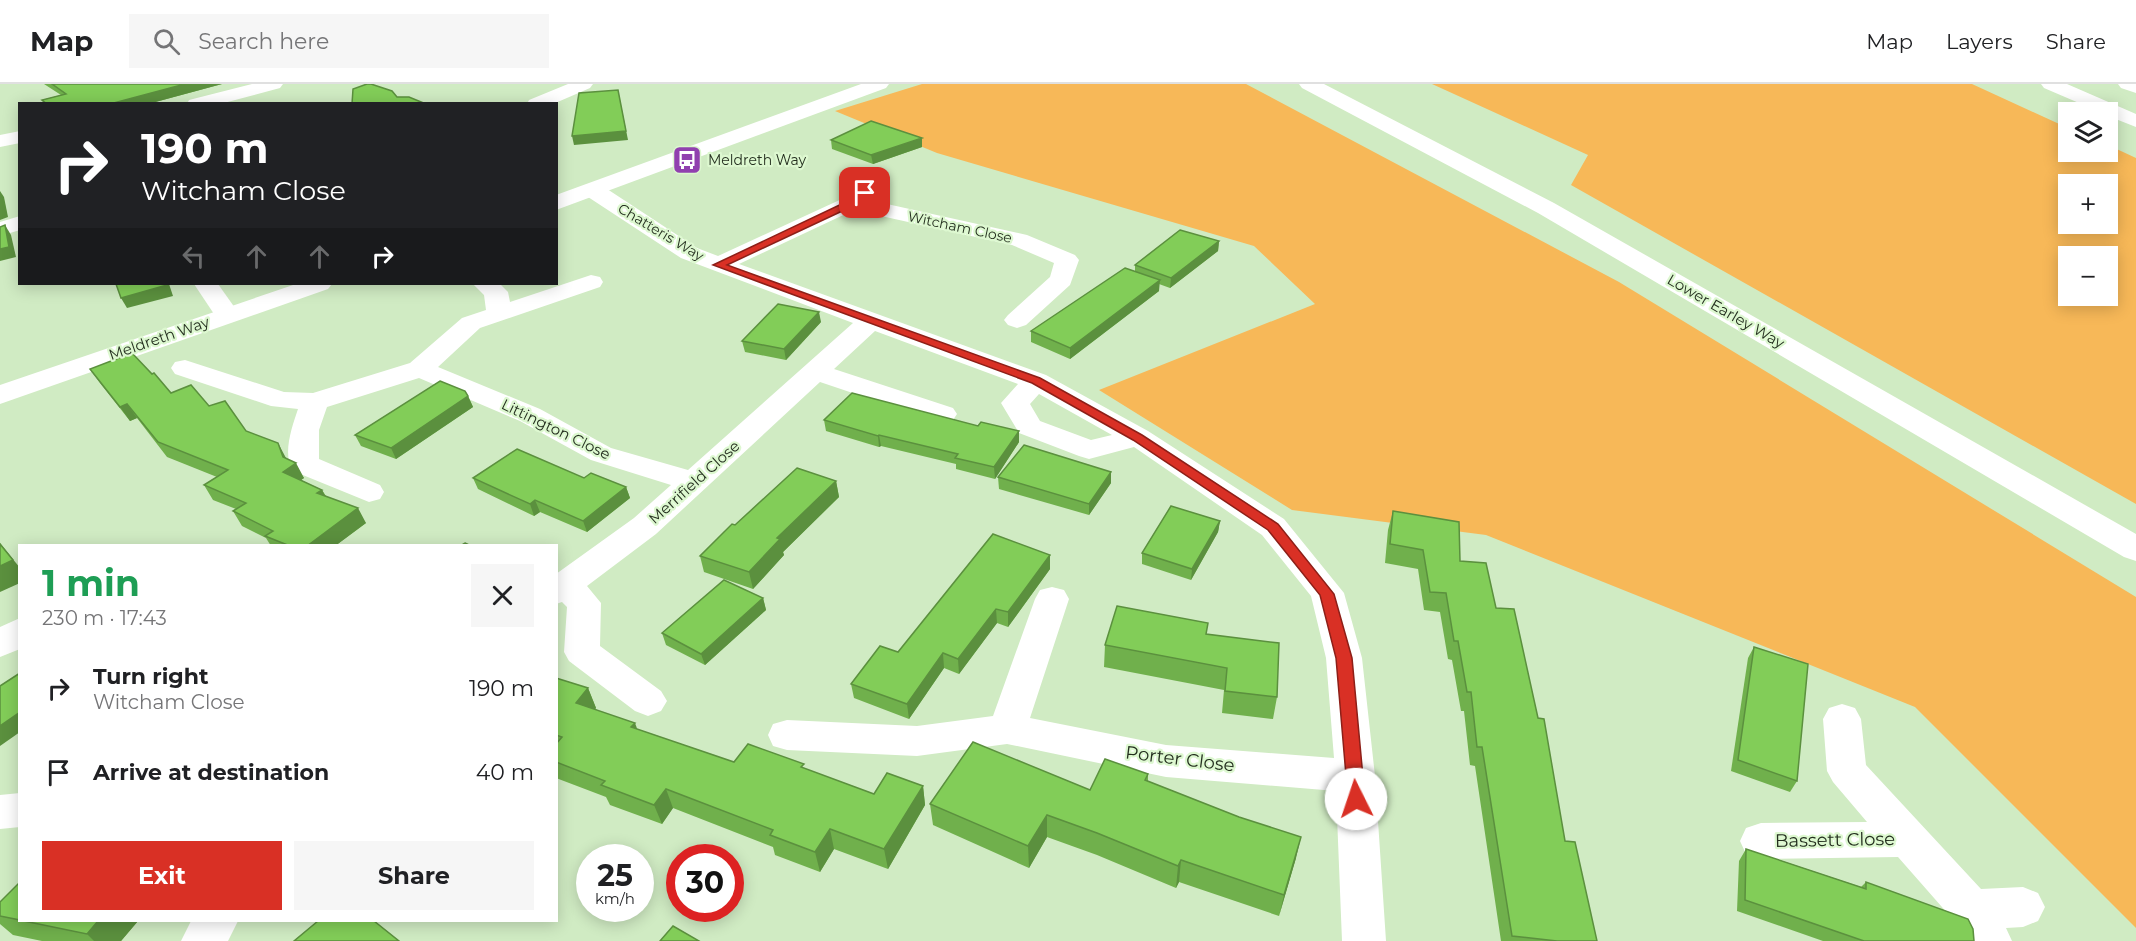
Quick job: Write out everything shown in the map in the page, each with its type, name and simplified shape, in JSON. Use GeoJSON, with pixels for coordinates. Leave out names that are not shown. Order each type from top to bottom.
{"type":"FeatureCollection","features":[{"type":"Feature","properties":{"kind":"main road"},"geometry":{"type":"LineString","coordinates":[[558,201],[879,84]]}},
{"type":"Feature","properties":{"kind":"main road","name":"Lower Earley Way"},"geometry":{"type":"LineString","coordinates":[[1309,84],[1546,208],[2136,549]]}},
{"type":"Feature","properties":{"kind":"main road"},"geometry":{"type":"LineString","coordinates":[[2051,84],[2136,121]]}},
{"type":"Feature","properties":{"kind":"main road"},"geometry":{"type":"LineString","coordinates":[[2128,84],[2136,87]]}},
{"type":"Feature","properties":{"kind":"main road","name":"Meldreth Way"},"geometry":{"type":"LineString","coordinates":[[0,395],[316,285]]}},
{"type":"Feature","properties":{"kind":"street"},"geometry":{"type":"LineString","coordinates":[[204,102],[274,84]]}},
{"type":"Feature","properties":{"kind":"street"},"geometry":{"type":"LineString","coordinates":[[541,102],[584,84]]}},
{"type":"Feature","properties":{"kind":"street"},"geometry":{"type":"LineString","coordinates":[[0,141],[18,137]]}},
{"type":"Feature","properties":{"kind":"street"},"geometry":{"type":"LineString","coordinates":[[718,265],[852,203],[878,182]]}},
{"type":"Feature","properties":{"kind":"street","name":"Chatteris Way"},"geometry":{"type":"LineString","coordinates":[[594,190],[689,253],[1036,381],[1138,437],[1273,527],[1327,594],[1344,658],[1355,776],[1364,941]]}},
{"type":"Feature","properties":{"kind":"street","name":"Witcham Close"},"geometry":{"type":"LineString","coordinates":[[852,203],[1076,255],[1061,280],[1017,320]]}},
{"type":"Feature","properties":{"kind":"street"},"geometry":{"type":"LineString","coordinates":[[0,229],[18,224]]}},
{"type":"Feature","properties":{"kind":"street"},"geometry":{"type":"LineString","coordinates":[[185,368],[281,400],[315,402],[420,369],[471,324],[505,323],[591,282]]}},
{"type":"Feature","properties":{"kind":"street"},"geometry":{"type":"LineString","coordinates":[[208,285],[226,315]]}},
{"type":"Feature","properties":{"kind":"street"},"geometry":{"type":"LineString","coordinates":[[486,285],[496,292],[505,323]]}},
{"type":"Feature","properties":{"kind":"street","name":"Merrifield Close"},"geometry":{"type":"LineString","coordinates":[[648,701],[582,652],[584,603],[561,589],[645,526],[871,321]]}},
{"type":"Feature","properties":{"kind":"street","name":"Littington Close"},"geometry":{"type":"LineString","coordinates":[[420,369],[530,415],[601,454],[694,482]]}},
{"type":"Feature","properties":{"kind":"street"},"geometry":{"type":"LineString","coordinates":[[816,372],[943,414]]}},
{"type":"Feature","properties":{"kind":"street"},"geometry":{"type":"LineString","coordinates":[[1036,381],[1015,403],[1029,427],[1089,450],[1138,437]]}},
{"type":"Feature","properties":{"kind":"street"},"geometry":{"type":"LineString","coordinates":[[315,402],[305,430],[304,464],[369,492]]}},
{"type":"Feature","properties":{"kind":"street"},"geometry":{"type":"LineString","coordinates":[[1007,729],[1052,599]]}},
{"type":"Feature","properties":{"kind":"street"},"geometry":{"type":"LineString","coordinates":[[0,644],[18,632]]}},
{"type":"Feature","properties":{"kind":"street","name":"Bassett Close"},"geometry":{"type":"LineString","coordinates":[[1842,719],[1847,771],[1910,839],[1980,925],[2023,907]]}},
{"type":"Feature","properties":{"kind":"street","name":"Porter Close"},"geometry":{"type":"LineString","coordinates":[[787,735],[917,741],[1007,729],[1166,761],[1355,776]]}},
{"type":"Feature","properties":{"kind":"street"},"geometry":{"type":"LineString","coordinates":[[0,812],[18,810]]}},
{"type":"Feature","properties":{"kind":"street","name":"Bassett Close"},"geometry":{"type":"LineString","coordinates":[[1761,842],[1910,839]]}},
{"type":"Feature","properties":{"kind":"street"},"geometry":{"type":"LineString","coordinates":[[203,941],[215,922]]}},
{"type":"Feature","properties":{"kind":"shaded area"},"geometry":{"type":"Polygon","coordinates":[[[922,84],[1246,84],[1619,282],[2136,597],[2136,928],[1915,707],[1486,535],[1292,510],[1099,390],[1315,304],[1254,246],[937,153],[835,111],[922,84]]]}},
{"type":"Feature","properties":{"kind":"shaded area"},"geometry":{"type":"Polygon","coordinates":[[[1432,84],[1972,84],[2058,123],[2058,162],[2118,162],[2118,150],[2136,158],[2136,504],[1571,185],[1588,155],[1432,84]]]}},
{"type":"Feature","properties":{"kind":"building"},"geometry":{"type":"Polygon","coordinates":[[[52,84],[185,84],[118,102],[44,102],[42,100],[66,94],[52,84]]]}},
{"type":"Feature","properties":{"kind":"building"},"geometry":{"type":"Polygon","coordinates":[[[371,84],[392,91],[397,97],[409,97],[421,102],[352,102],[353,89],[371,84]]]}},
{"type":"Feature","properties":{"kind":"building"},"geometry":{"type":"Polygon","coordinates":[[[618,90],[626,131],[572,136],[579,93],[618,90]]]}},
{"type":"Feature","properties":{"kind":"building"},"geometry":{"type":"Polygon","coordinates":[[[871,121],[922,138],[871,155],[831,140],[871,121]]]}},
{"type":"Feature","properties":{"kind":"building"},"geometry":{"type":"Polygon","coordinates":[[[5,225],[9,247],[0,249],[0,227],[5,225]]]}},
{"type":"Feature","properties":{"kind":"building"},"geometry":{"type":"Polygon","coordinates":[[[1180,230],[1219,241],[1171,278],[1135,265],[1180,230]]]}},
{"type":"Feature","properties":{"kind":"building"},"geometry":{"type":"Polygon","coordinates":[[[1125,268],[1160,280],[1070,348],[1031,331],[1125,268]]]}},
{"type":"Feature","properties":{"kind":"building"},"geometry":{"type":"Polygon","coordinates":[[[116,285],[167,285],[121,298],[116,285]]]}},
{"type":"Feature","properties":{"kind":"building"},"geometry":{"type":"Polygon","coordinates":[[[778,304],[819,312],[784,349],[742,341],[778,304]]]}},
{"type":"Feature","properties":{"kind":"building"},"geometry":{"type":"Polygon","coordinates":[[[132,353],[171,393],[191,385],[209,406],[225,401],[246,431],[278,443],[283,457],[296,463],[283,472],[322,490],[317,493],[358,508],[310,544],[285,544],[265,536],[273,531],[233,511],[246,503],[204,485],[228,470],[158,442],[127,404],[120,407],[90,369],[132,353]]]}},
{"type":"Feature","properties":{"kind":"building"},"geometry":{"type":"Polygon","coordinates":[[[440,381],[465,391],[468,396],[391,448],[355,435],[440,381]]]}},
{"type":"Feature","properties":{"kind":"building"},"geometry":{"type":"Polygon","coordinates":[[[852,393],[978,426],[981,422],[1019,431],[994,467],[955,458],[958,454],[878,436],[824,420],[852,393]]]}},
{"type":"Feature","properties":{"kind":"building"},"geometry":{"type":"Polygon","coordinates":[[[1024,445],[1111,472],[1089,504],[998,477],[1024,445]]]}},
{"type":"Feature","properties":{"kind":"building"},"geometry":{"type":"Polygon","coordinates":[[[517,449],[584,478],[591,473],[626,487],[583,521],[535,500],[530,504],[473,478],[517,449]]]}},
{"type":"Feature","properties":{"kind":"building"},"geometry":{"type":"Polygon","coordinates":[[[797,468],[836,481],[777,538],[780,539],[749,572],[700,556],[732,524],[735,525],[797,468]]]}},
{"type":"Feature","properties":{"kind":"building"},"geometry":{"type":"Polygon","coordinates":[[[1171,506],[1220,521],[1192,569],[1142,553],[1171,506]]]}},
{"type":"Feature","properties":{"kind":"building"},"geometry":{"type":"Polygon","coordinates":[[[1393,511],[1459,522],[1460,561],[1486,563],[1496,608],[1514,609],[1538,718],[1544,719],[1565,841],[1575,842],[1597,941],[1557,941],[1512,936],[1482,747],[1477,747],[1471,692],[1467,692],[1458,641],[1454,641],[1446,593],[1430,592],[1423,550],[1390,544],[1393,511]]]}},
{"type":"Feature","properties":{"kind":"building"},"geometry":{"type":"Polygon","coordinates":[[[993,534],[1050,555],[1008,612],[996,609],[958,659],[943,653],[907,704],[851,684],[880,646],[898,652],[993,534]]]}},
{"type":"Feature","properties":{"kind":"building"},"geometry":{"type":"Polygon","coordinates":[[[0,544],[13,560],[0,566],[0,544]]]}},
{"type":"Feature","properties":{"kind":"building"},"geometry":{"type":"Polygon","coordinates":[[[724,580],[763,598],[701,654],[662,633],[724,580]]]}},
{"type":"Feature","properties":{"kind":"building"},"geometry":{"type":"Polygon","coordinates":[[[1117,606],[1208,623],[1206,634],[1279,643],[1277,697],[1225,691],[1227,668],[1105,645],[1117,606]]]}},
{"type":"Feature","properties":{"kind":"building"},"geometry":{"type":"Polygon","coordinates":[[[1754,647],[1808,664],[1797,781],[1738,760],[1754,647]]]}},
{"type":"Feature","properties":{"kind":"building"},"geometry":{"type":"Polygon","coordinates":[[[18,674],[18,713],[0,726],[0,686],[18,674]]]}},
{"type":"Feature","properties":{"kind":"building"},"geometry":{"type":"Polygon","coordinates":[[[558,679],[588,688],[576,703],[635,723],[631,727],[734,762],[748,744],[804,764],[801,767],[874,794],[887,773],[923,786],[884,849],[830,829],[815,852],[770,835],[773,830],[666,789],[654,805],[601,785],[605,781],[558,763],[558,742],[562,737],[558,736],[558,679]]]}},
{"type":"Feature","properties":{"kind":"building"},"geometry":{"type":"Polygon","coordinates":[[[973,742],[1090,790],[1105,759],[1148,774],[1145,780],[1239,817],[1301,837],[1284,895],[1181,860],[1178,866],[1047,815],[1028,846],[930,804],[973,742]]]}},
{"type":"Feature","properties":{"kind":"building"},"geometry":{"type":"Polygon","coordinates":[[[1746,849],[1866,889],[1866,882],[1968,919],[1973,929],[1974,941],[1864,941],[1745,900],[1746,849]]]}},
{"type":"Feature","properties":{"kind":"building"},"geometry":{"type":"Polygon","coordinates":[[[18,884],[18,920],[0,916],[0,902],[18,884]]]}},
{"type":"Feature","properties":{"kind":"building"},"geometry":{"type":"Polygon","coordinates":[[[29,922],[97,922],[87,934],[29,922]]]}},
{"type":"Feature","properties":{"kind":"building"},"geometry":{"type":"Polygon","coordinates":[[[317,922],[375,922],[399,941],[294,941],[317,922]]]}},
{"type":"Feature","properties":{"kind":"building"},"geometry":{"type":"Polygon","coordinates":[[[673,926],[699,941],[660,941],[673,926]]]}},
{"type":"Feature","properties":{"kind":"place","name":"Meldreth Way"},"geometry":{"type":"Point","coordinates":[687,160]}},
{"type":"Feature","properties":{"kind":"route"},"geometry":{"type":"LineString","coordinates":[[865,193],[852,203],[718,265],[1036,381],[1138,437],[1273,527],[1327,594],[1344,658],[1356,799]]}}]}
